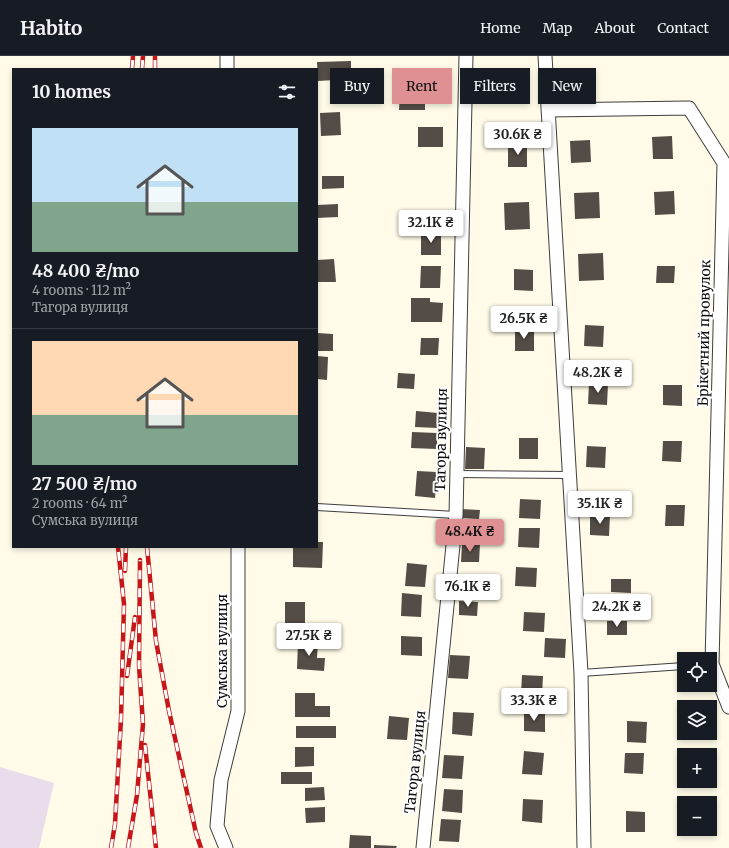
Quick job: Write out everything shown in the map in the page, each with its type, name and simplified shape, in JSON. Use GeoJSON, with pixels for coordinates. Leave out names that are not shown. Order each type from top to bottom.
{"type":"FeatureCollection","features":[{"type":"Feature","properties":{"kind":"street"},"geometry":{"type":"LineString","coordinates":[[227,56],[227,68]]}},
{"type":"Feature","properties":{"kind":"street","name":"Тагора вулиця"},"geometry":{"type":"LineString","coordinates":[[423,848],[456,515],[466,56]]}},
{"type":"Feature","properties":{"kind":"street"},"geometry":{"type":"LineString","coordinates":[[545,56],[581,673],[584,848]]}},
{"type":"Feature","properties":{"kind":"street","name":"Брiкетний провулок"},"geometry":{"type":"LineString","coordinates":[[548,110],[689,108],[724,163],[711,652]]}},
{"type":"Feature","properties":{"kind":"street","name":"Сумська вулиця"},"geometry":{"type":"LineString","coordinates":[[226,848],[217,826],[221,780],[238,711],[238,548]]}},
{"type":"Feature","properties":{"kind":"street","name":"Брiкетний провулок"},"geometry":{"type":"LineString","coordinates":[[717,678],[729,707]]}},
{"type":"Feature","properties":{"kind":"lane"},"geometry":{"type":"LineString","coordinates":[[457,474],[570,475]]}},
{"type":"Feature","properties":{"kind":"lane"},"geometry":{"type":"LineString","coordinates":[[318,507],[456,515]]}},
{"type":"Feature","properties":{"kind":"lane"},"geometry":{"type":"LineString","coordinates":[[581,673],[677,666]]}},
{"type":"Feature","properties":{"kind":"shaded area"},"geometry":{"type":"Polygon","coordinates":[[[0,767],[54,783],[39,848],[0,848],[0,767]]]}},
{"type":"Feature","properties":{"kind":"building"},"geometry":{"type":"Polygon","coordinates":[[[351,61],[351,68],[330,68],[330,80],[318,81],[317,62],[351,61]]]}},
{"type":"Feature","properties":{"kind":"building"},"geometry":{"type":"Polygon","coordinates":[[[399,104],[425,104],[425,110],[399,110],[399,104]]]}},
{"type":"Feature","properties":{"kind":"building"},"geometry":{"type":"Polygon","coordinates":[[[340,112],[341,135],[321,136],[320,113],[340,112]]]}},
{"type":"Feature","properties":{"kind":"building"},"geometry":{"type":"Polygon","coordinates":[[[418,127],[443,127],[443,147],[418,147],[418,127]]]}},
{"type":"Feature","properties":{"kind":"building"},"geometry":{"type":"Polygon","coordinates":[[[672,136],[673,159],[653,159],[652,137],[672,136]]]}},
{"type":"Feature","properties":{"kind":"building"},"geometry":{"type":"Polygon","coordinates":[[[590,140],[591,162],[571,163],[570,141],[590,140]]]}},
{"type":"Feature","properties":{"kind":"building"},"geometry":{"type":"Polygon","coordinates":[[[508,146],[527,146],[527,167],[508,167],[508,146]]]}},
{"type":"Feature","properties":{"kind":"building"},"geometry":{"type":"Polygon","coordinates":[[[322,176],[344,176],[344,188],[322,189],[322,176]]]}},
{"type":"Feature","properties":{"kind":"building"},"geometry":{"type":"Polygon","coordinates":[[[674,191],[675,214],[655,215],[654,192],[674,191]]]}},
{"type":"Feature","properties":{"kind":"building"},"geometry":{"type":"Polygon","coordinates":[[[599,192],[600,218],[575,219],[574,193],[599,192]]]}},
{"type":"Feature","properties":{"kind":"building"},"geometry":{"type":"Polygon","coordinates":[[[529,202],[530,229],[505,230],[504,203],[529,202]]]}},
{"type":"Feature","properties":{"kind":"building"},"geometry":{"type":"Polygon","coordinates":[[[338,204],[338,217],[318,218],[318,205],[338,204]]]}},
{"type":"Feature","properties":{"kind":"building"},"geometry":{"type":"Polygon","coordinates":[[[421,232],[441,232],[441,255],[421,255],[421,232]]]}},
{"type":"Feature","properties":{"kind":"building"},"geometry":{"type":"Polygon","coordinates":[[[603,253],[604,280],[579,281],[578,254],[603,253]]]}},
{"type":"Feature","properties":{"kind":"building"},"geometry":{"type":"Polygon","coordinates":[[[334,259],[336,282],[318,282],[318,260],[334,259]]]}},
{"type":"Feature","properties":{"kind":"building"},"geometry":{"type":"Polygon","coordinates":[[[421,266],[441,266],[440,288],[420,288],[421,266]]]}},
{"type":"Feature","properties":{"kind":"building"},"geometry":{"type":"Polygon","coordinates":[[[657,266],[675,266],[674,283],[656,283],[657,266]]]}},
{"type":"Feature","properties":{"kind":"building"},"geometry":{"type":"Polygon","coordinates":[[[514,269],[533,270],[533,291],[514,290],[514,269]]]}},
{"type":"Feature","properties":{"kind":"building"},"geometry":{"type":"Polygon","coordinates":[[[411,298],[430,298],[430,302],[443,303],[442,322],[411,322],[411,298]]]}},
{"type":"Feature","properties":{"kind":"building"},"geometry":{"type":"Polygon","coordinates":[[[585,325],[604,326],[603,347],[584,346],[585,325]]]}},
{"type":"Feature","properties":{"kind":"building"},"geometry":{"type":"Polygon","coordinates":[[[515,330],[534,330],[534,351],[515,351],[515,330]]]}},
{"type":"Feature","properties":{"kind":"building"},"geometry":{"type":"Polygon","coordinates":[[[318,333],[333,334],[333,351],[318,351],[318,333]]]}},
{"type":"Feature","properties":{"kind":"building"},"geometry":{"type":"Polygon","coordinates":[[[421,338],[439,338],[438,355],[420,355],[421,338]]]}},
{"type":"Feature","properties":{"kind":"building"},"geometry":{"type":"Polygon","coordinates":[[[318,356],[328,357],[327,380],[318,379],[318,356]]]}},
{"type":"Feature","properties":{"kind":"building"},"geometry":{"type":"Polygon","coordinates":[[[398,373],[415,374],[414,389],[397,388],[398,373]]]}},
{"type":"Feature","properties":{"kind":"building"},"geometry":{"type":"Polygon","coordinates":[[[589,383],[608,384],[607,405],[588,404],[589,383]]]}},
{"type":"Feature","properties":{"kind":"building"},"geometry":{"type":"Polygon","coordinates":[[[663,385],[682,385],[682,406],[663,405],[663,385]]]}},
{"type":"Feature","properties":{"kind":"building"},"geometry":{"type":"Polygon","coordinates":[[[416,411],[438,413],[437,428],[415,427],[416,411]]]}},
{"type":"Feature","properties":{"kind":"building"},"geometry":{"type":"Polygon","coordinates":[[[412,432],[437,433],[437,449],[411,448],[412,432]]]}},
{"type":"Feature","properties":{"kind":"building"},"geometry":{"type":"Polygon","coordinates":[[[519,438],[538,438],[538,459],[519,459],[519,438]]]}},
{"type":"Feature","properties":{"kind":"building"},"geometry":{"type":"Polygon","coordinates":[[[663,441],[682,441],[681,462],[662,461],[663,441]]]}},
{"type":"Feature","properties":{"kind":"building"},"geometry":{"type":"Polygon","coordinates":[[[587,446],[606,447],[605,468],[586,467],[587,446]]]}},
{"type":"Feature","properties":{"kind":"building"},"geometry":{"type":"Polygon","coordinates":[[[466,447],[485,448],[484,469],[465,469],[466,447]]]}},
{"type":"Feature","properties":{"kind":"building"},"geometry":{"type":"Polygon","coordinates":[[[417,471],[437,472],[435,498],[415,496],[417,471]]]}},
{"type":"Feature","properties":{"kind":"building"},"geometry":{"type":"Polygon","coordinates":[[[520,499],[541,500],[540,519],[519,518],[520,499]]]}},
{"type":"Feature","properties":{"kind":"building"},"geometry":{"type":"Polygon","coordinates":[[[666,505],[685,505],[684,526],[665,526],[666,505]]]}},
{"type":"Feature","properties":{"kind":"building"},"geometry":{"type":"Polygon","coordinates":[[[461,509],[480,510],[479,519],[460,518],[461,509]]]}},
{"type":"Feature","properties":{"kind":"building"},"geometry":{"type":"Polygon","coordinates":[[[590,515],[610,515],[609,536],[590,535],[590,515]]]}},
{"type":"Feature","properties":{"kind":"building"},"geometry":{"type":"Polygon","coordinates":[[[519,528],[540,528],[539,548],[518,547],[519,528]]]}},
{"type":"Feature","properties":{"kind":"building"},"geometry":{"type":"Polygon","coordinates":[[[318,542],[323,542],[322,568],[293,567],[293,548],[318,548],[318,542]]]}},
{"type":"Feature","properties":{"kind":"building"},"geometry":{"type":"Polygon","coordinates":[[[462,543],[480,544],[479,562],[461,562],[462,543]]]}},
{"type":"Feature","properties":{"kind":"building"},"geometry":{"type":"Polygon","coordinates":[[[407,563],[427,565],[425,587],[405,586],[407,563]]]}},
{"type":"Feature","properties":{"kind":"building"},"geometry":{"type":"Polygon","coordinates":[[[516,567],[537,568],[536,587],[515,586],[516,567]]]}},
{"type":"Feature","properties":{"kind":"building"},"geometry":{"type":"Polygon","coordinates":[[[611,579],[631,579],[631,593],[611,592],[611,579]]]}},
{"type":"Feature","properties":{"kind":"building"},"geometry":{"type":"Polygon","coordinates":[[[402,593],[422,595],[421,617],[401,616],[402,593]]]}},
{"type":"Feature","properties":{"kind":"building"},"geometry":{"type":"Polygon","coordinates":[[[459,601],[478,602],[477,616],[459,615],[459,601]]]}},
{"type":"Feature","properties":{"kind":"building"},"geometry":{"type":"Polygon","coordinates":[[[285,602],[305,602],[305,625],[285,625],[285,602]]]}},
{"type":"Feature","properties":{"kind":"building"},"geometry":{"type":"Polygon","coordinates":[[[524,612],[545,613],[544,632],[523,631],[524,612]]]}},
{"type":"Feature","properties":{"kind":"building"},"geometry":{"type":"Polygon","coordinates":[[[607,621],[627,621],[627,635],[607,635],[607,621]]]}},
{"type":"Feature","properties":{"kind":"building"},"geometry":{"type":"Polygon","coordinates":[[[401,636],[422,637],[422,656],[401,655],[401,636]]]}},
{"type":"Feature","properties":{"kind":"building"},"geometry":{"type":"Polygon","coordinates":[[[545,638],[566,639],[565,658],[544,657],[545,638]]]}},
{"type":"Feature","properties":{"kind":"building"},"geometry":{"type":"Polygon","coordinates":[[[298,641],[318,642],[317,658],[325,658],[324,671],[297,669],[298,641]]]}},
{"type":"Feature","properties":{"kind":"building"},"geometry":{"type":"Polygon","coordinates":[[[450,655],[470,656],[468,679],[448,678],[450,655]]]}},
{"type":"Feature","properties":{"kind":"building"},"geometry":{"type":"Polygon","coordinates":[[[522,675],[543,676],[542,695],[521,694],[522,675]]]}},
{"type":"Feature","properties":{"kind":"building"},"geometry":{"type":"Polygon","coordinates":[[[295,693],[315,693],[315,706],[330,706],[330,717],[295,717],[295,693]]]}},
{"type":"Feature","properties":{"kind":"building"},"geometry":{"type":"Polygon","coordinates":[[[453,712],[474,713],[472,736],[452,734],[453,712]]]}},
{"type":"Feature","properties":{"kind":"building"},"geometry":{"type":"Polygon","coordinates":[[[524,712],[545,713],[545,732],[524,731],[524,712]]]}},
{"type":"Feature","properties":{"kind":"building"},"geometry":{"type":"Polygon","coordinates":[[[389,716],[409,718],[407,740],[387,739],[389,716]]]}},
{"type":"Feature","properties":{"kind":"building"},"geometry":{"type":"Polygon","coordinates":[[[627,721],[647,722],[646,743],[627,742],[627,721]]]}},
{"type":"Feature","properties":{"kind":"building"},"geometry":{"type":"Polygon","coordinates":[[[296,726],[336,726],[336,738],[296,738],[296,726]]]}},
{"type":"Feature","properties":{"kind":"building"},"geometry":{"type":"Polygon","coordinates":[[[295,747],[314,747],[314,766],[295,767],[295,747]]]}},
{"type":"Feature","properties":{"kind":"building"},"geometry":{"type":"Polygon","coordinates":[[[524,751],[544,753],[542,775],[522,774],[524,751]]]}},
{"type":"Feature","properties":{"kind":"building"},"geometry":{"type":"Polygon","coordinates":[[[625,753],[644,753],[643,774],[624,773],[625,753]]]}},
{"type":"Feature","properties":{"kind":"building"},"geometry":{"type":"Polygon","coordinates":[[[444,755],[464,756],[462,779],[442,778],[444,755]]]}},
{"type":"Feature","properties":{"kind":"building"},"geometry":{"type":"Polygon","coordinates":[[[281,772],[312,772],[312,784],[281,784],[281,772]]]}},
{"type":"Feature","properties":{"kind":"building"},"geometry":{"type":"Polygon","coordinates":[[[324,787],[325,800],[305,801],[305,788],[324,787]]]}},
{"type":"Feature","properties":{"kind":"building"},"geometry":{"type":"Polygon","coordinates":[[[444,789],[463,790],[462,813],[442,811],[444,789]]]}},
{"type":"Feature","properties":{"kind":"building"},"geometry":{"type":"Polygon","coordinates":[[[523,799],[543,800],[542,823],[522,821],[523,799]]]}},
{"type":"Feature","properties":{"kind":"building"},"geometry":{"type":"Polygon","coordinates":[[[325,807],[325,822],[306,823],[305,808],[325,807]]]}},
{"type":"Feature","properties":{"kind":"building"},"geometry":{"type":"Polygon","coordinates":[[[626,811],[645,812],[645,832],[626,832],[626,811]]]}},
{"type":"Feature","properties":{"kind":"building"},"geometry":{"type":"Polygon","coordinates":[[[441,819],[461,820],[459,842],[439,841],[441,819]]]}},
{"type":"Feature","properties":{"kind":"building"},"geometry":{"type":"Polygon","coordinates":[[[350,835],[371,836],[371,848],[349,848],[350,835]]]}},
{"type":"Feature","properties":{"kind":"building"},"geometry":{"type":"Polygon","coordinates":[[[374,845],[397,846],[396,848],[374,848],[374,845]]]}},
{"type":"Feature","properties":{"kind":"railway"},"geometry":{"type":"LineString","coordinates":[[132,68],[133,56]]}},
{"type":"Feature","properties":{"kind":"railway"},"geometry":{"type":"LineString","coordinates":[[142,68],[143,56]]}},
{"type":"Feature","properties":{"kind":"railway"},"geometry":{"type":"LineString","coordinates":[[155,56],[155,68]]}},
{"type":"Feature","properties":{"kind":"railway"},"geometry":{"type":"LineString","coordinates":[[111,848],[115,824],[121,719],[124,604],[118,548]]}},
{"type":"Feature","properties":{"kind":"railway"},"geometry":{"type":"LineString","coordinates":[[125,571],[126,548]]}},
{"type":"Feature","properties":{"kind":"railway"},"geometry":{"type":"LineString","coordinates":[[147,548],[156,641],[169,711],[196,833],[201,848]]}},
{"type":"Feature","properties":{"kind":"railway"},"geometry":{"type":"LineString","coordinates":[[128,848],[137,795],[143,724],[139,666],[140,560]]}},
{"type":"Feature","properties":{"kind":"railway"},"geometry":{"type":"LineString","coordinates":[[127,676],[135,617]]}},
{"type":"Feature","properties":{"kind":"railway"},"geometry":{"type":"LineString","coordinates":[[145,745],[156,848]]}}]}
